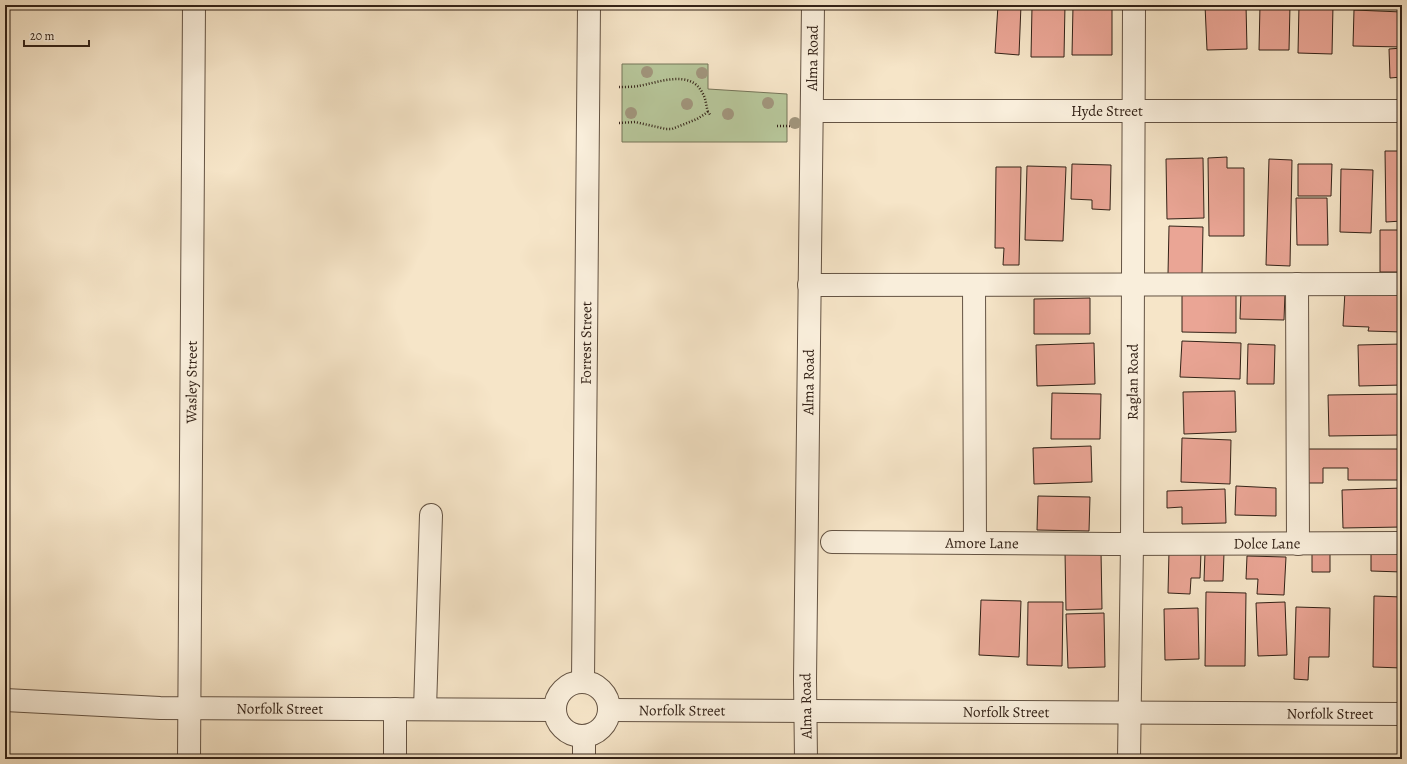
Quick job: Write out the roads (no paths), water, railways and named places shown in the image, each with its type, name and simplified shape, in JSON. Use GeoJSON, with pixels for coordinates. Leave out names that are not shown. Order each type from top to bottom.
{"type":"FeatureCollection","features":[{"type":"Feature","properties":{"kind":"street","name":"Wasley Street"},"geometry":{"type":"LineString","coordinates":[[189,759],[194,5]]}},
{"type":"Feature","properties":{"kind":"street","name":"Forrest Street"},"geometry":{"type":"LineString","coordinates":[[583,681],[589,5]]}},
{"type":"Feature","properties":{"kind":"street","name":"Alma Road"},"geometry":{"type":"LineString","coordinates":[[806,759],[809,285],[813,5]]}},
{"type":"Feature","properties":{"kind":"street","name":"Raglan Road"},"geometry":{"type":"LineString","coordinates":[[1129,759],[1132,544],[1134,5]]}},
{"type":"Feature","properties":{"kind":"street","name":"Hyde Street"},"geometry":{"type":"LineString","coordinates":[[812,111],[1402,111]]}},
{"type":"Feature","properties":{"kind":"street"},"geometry":{"type":"LineString","coordinates":[[1297,284],[1298,544]]}},
{"type":"Feature","properties":{"kind":"street"},"geometry":{"type":"LineString","coordinates":[[809,285],[1402,284]]}},
{"type":"Feature","properties":{"kind":"street"},"geometry":{"type":"LineString","coordinates":[[974,285],[975,543]]}},
{"type":"Feature","properties":{"kind":"street"},"geometry":{"type":"LineString","coordinates":[[425,709],[430,515]]}},
{"type":"Feature","properties":{"kind":"street","name":"Amore Lane"},"geometry":{"type":"LineString","coordinates":[[832,542],[1132,544]]}},
{"type":"Feature","properties":{"kind":"street","name":"Dolce Lane"},"geometry":{"type":"LineString","coordinates":[[1132,544],[1402,543]]}},
{"type":"Feature","properties":{"kind":"street"},"geometry":{"type":"LineString","coordinates":[[583,681],[596,685],[606,696],[609,710],[606,722],[596,732],[584,736],[570,734],[559,724],[554,710],[556,699],[562,690],[572,683],[583,681]]}},
{"type":"Feature","properties":{"kind":"street","name":"Norfolk Street"},"geometry":{"type":"LineString","coordinates":[[5,700],[190,708],[554,710]]}},
{"type":"Feature","properties":{"kind":"street"},"geometry":{"type":"LineString","coordinates":[[395,709],[395,759]]}},
{"type":"Feature","properties":{"kind":"street","name":"Norfolk Street"},"geometry":{"type":"LineString","coordinates":[[609,710],[1402,714]]}},
{"type":"Feature","properties":{"kind":"street"},"geometry":{"type":"LineString","coordinates":[[584,736],[584,759]]}}]}
